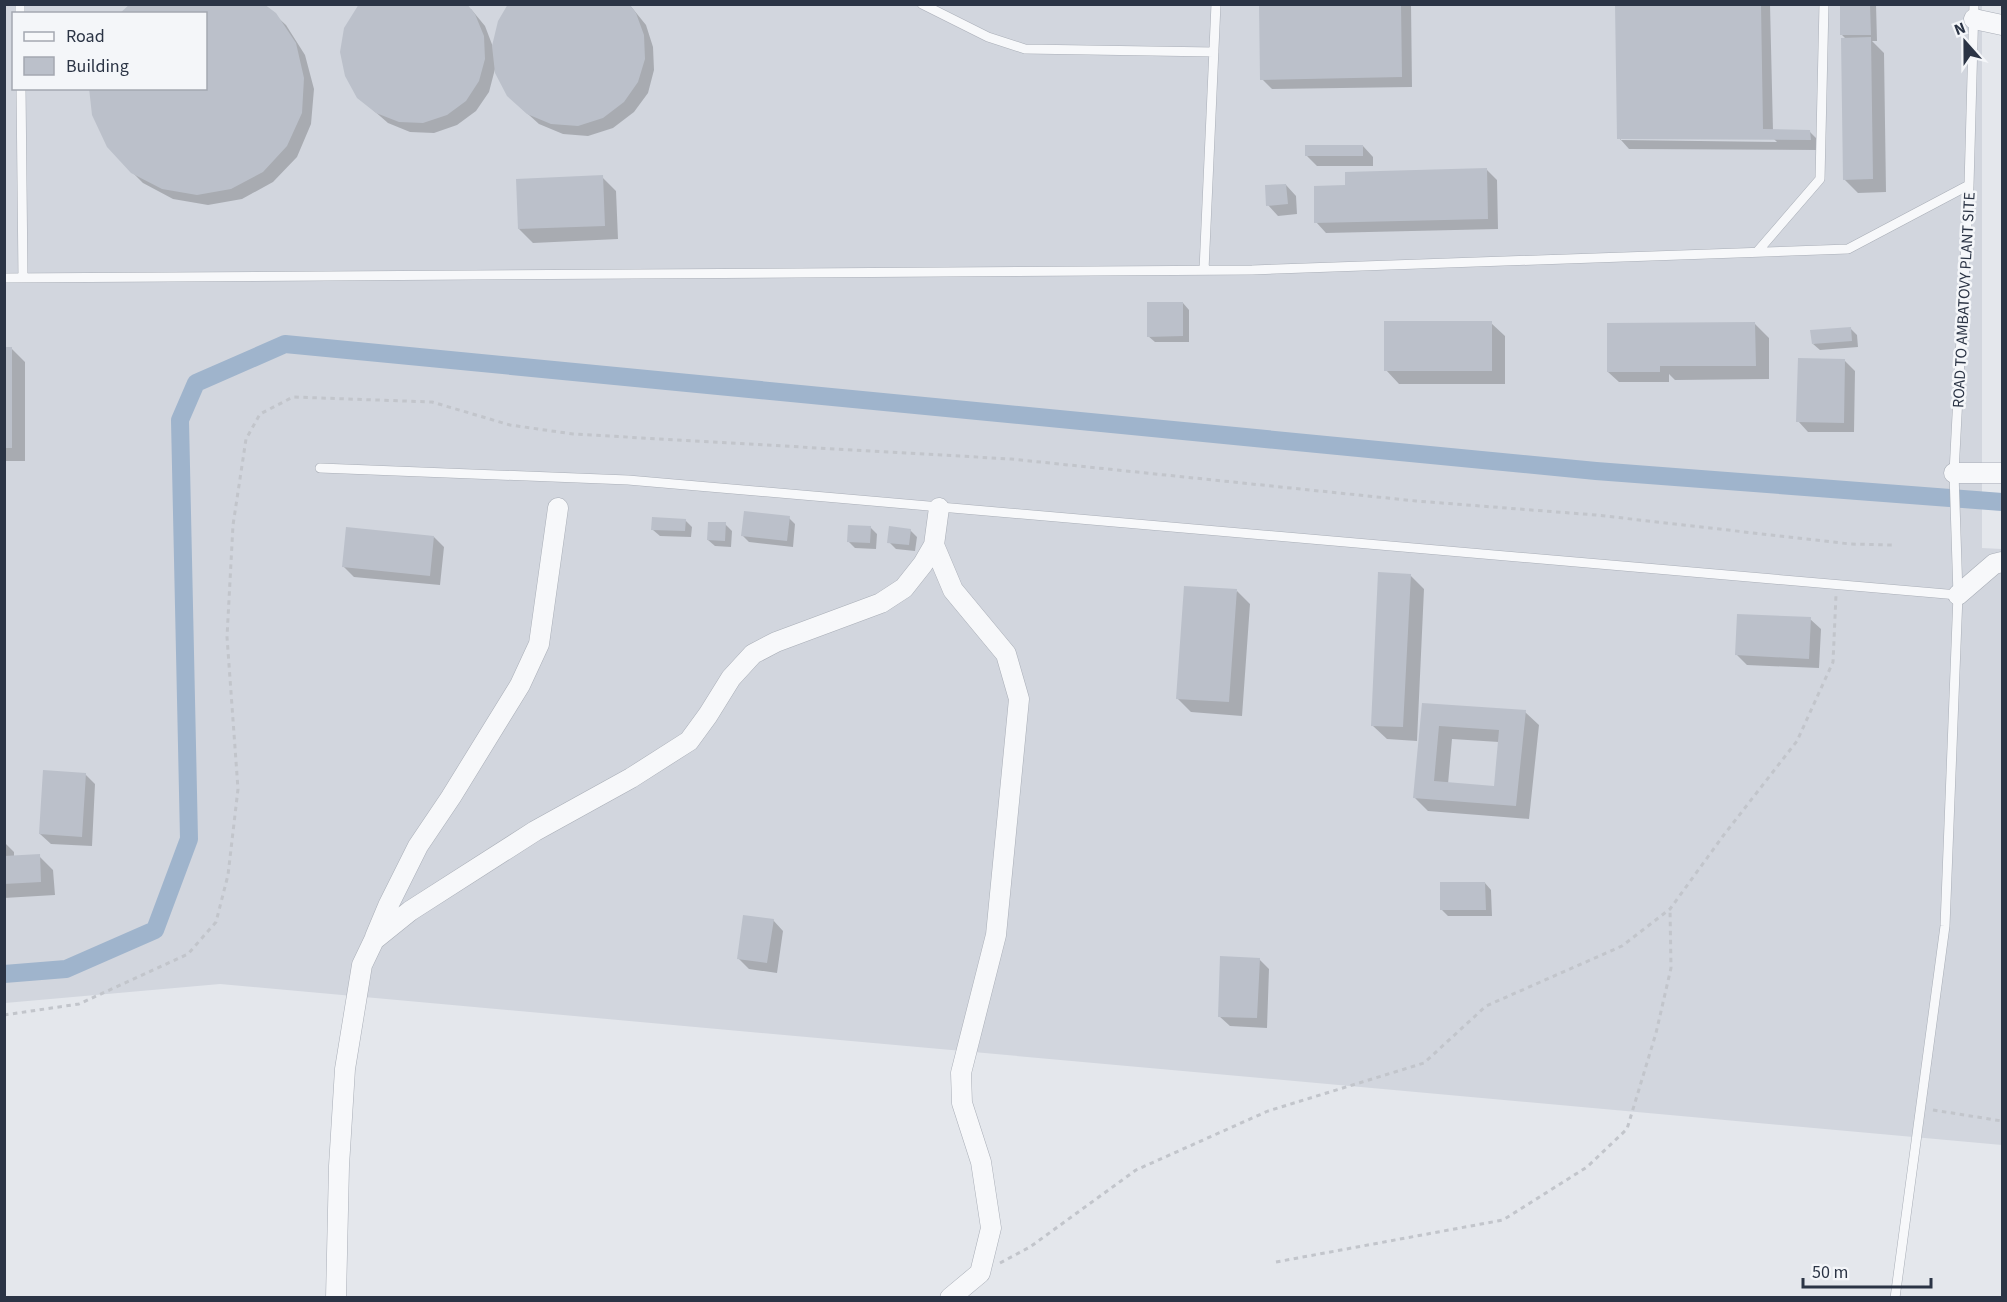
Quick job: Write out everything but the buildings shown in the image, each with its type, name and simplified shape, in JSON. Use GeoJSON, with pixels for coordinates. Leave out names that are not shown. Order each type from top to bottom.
{"type":"FeatureCollection","features":[{"type":"Feature","properties":{"kind":"street"},"geometry":{"type":"LineString","coordinates":[[1974,12],[2002,25]]}},
{"type":"Feature","properties":{"kind":"street"},"geometry":{"type":"LineString","coordinates":[[1954,473],[2002,473]]}},
{"type":"Feature","properties":{"kind":"street"},"geometry":{"type":"LineString","coordinates":[[336,1298],[339,1166],[345,1069],[362,965],[418,846],[520,685],[539,644],[558,508]]}},
{"type":"Feature","properties":{"kind":"street"},"geometry":{"type":"LineString","coordinates":[[374,940],[410,911],[534,831],[631,778],[689,741],[731,678],[753,654],[776,642],[881,603],[904,588],[923,564],[934,545],[939,508]]}},
{"type":"Feature","properties":{"kind":"street"},"geometry":{"type":"LineString","coordinates":[[934,545],[953,590],[1006,654],[1019,699],[996,935],[961,1073],[962,1103],[981,1162],[992,1228],[980,1273],[950,1298]]}},
{"type":"Feature","properties":{"kind":"street"},"geometry":{"type":"LineString","coordinates":[[1958,596],[1994,564],[2002,562]]}},
{"type":"Feature","properties":{"kind":"lane"},"geometry":{"type":"LineString","coordinates":[[922,4],[988,37],[1025,49],[1214,52]]}},
{"type":"Feature","properties":{"kind":"lane"},"geometry":{"type":"LineString","coordinates":[[1204,270],[1216,4]]}},
{"type":"Feature","properties":{"kind":"lane"},"geometry":{"type":"LineString","coordinates":[[1757,252],[1820,179],[1824,4]]}},
{"type":"Feature","properties":{"kind":"lane","name":"ROAD TO AMBATOVY PLANT SITE"},"geometry":{"type":"LineString","coordinates":[[1895,1298],[1945,926],[1958,596],[1954,473],[1969,184],[1974,12]]}},
{"type":"Feature","properties":{"kind":"lane"},"geometry":{"type":"LineString","coordinates":[[21,90],[23,278]]}},
{"type":"Feature","properties":{"kind":"lane"},"geometry":{"type":"LineString","coordinates":[[4,278],[1204,270],[1848,249],[1969,184]]}},
{"type":"Feature","properties":{"kind":"lane"},"geometry":{"type":"LineString","coordinates":[[320,468],[628,480],[1958,596]]}},
{"type":"Feature","properties":{"kind":"path"},"geometry":{"type":"LineString","coordinates":[[4,1015],[79,1004],[188,954],[216,922],[228,875],[238,789],[227,637],[233,525],[246,439],[260,414],[293,397],[432,402],[510,425],[573,434],[1011,459],[1416,501],[1596,515],[1850,544],[1892,545]]}},
{"type":"Feature","properties":{"kind":"path"},"geometry":{"type":"LineString","coordinates":[[980,1273],[1029,1247],[1136,1170],[1268,1111],[1424,1063],[1486,1006],[1622,946],[1670,909],[1797,741],[1833,662],[1836,585]]}},
{"type":"Feature","properties":{"kind":"path"},"geometry":{"type":"LineString","coordinates":[[1276,1262],[1503,1220],[1587,1167],[1627,1129],[1656,1033],[1671,968],[1670,909]]}},
{"type":"Feature","properties":{"kind":"path"},"geometry":{"type":"LineString","coordinates":[[1920,1108],[2002,1121]]}},
{"type":"Feature","properties":{"kind":"shaded area"},"geometry":{"type":"Polygon","coordinates":[[[5,5],[1982,5],[1982,548],[2002,549],[2002,1145],[220,984],[5,1003],[5,5]]]}},
{"type":"Feature","properties":{"kind":"waterway"},"geometry":{"type":"LineString","coordinates":[[4,974],[66,969],[155,930],[189,839],[180,420],[196,383],[285,344],[1596,471],[2002,502]]}}]}
